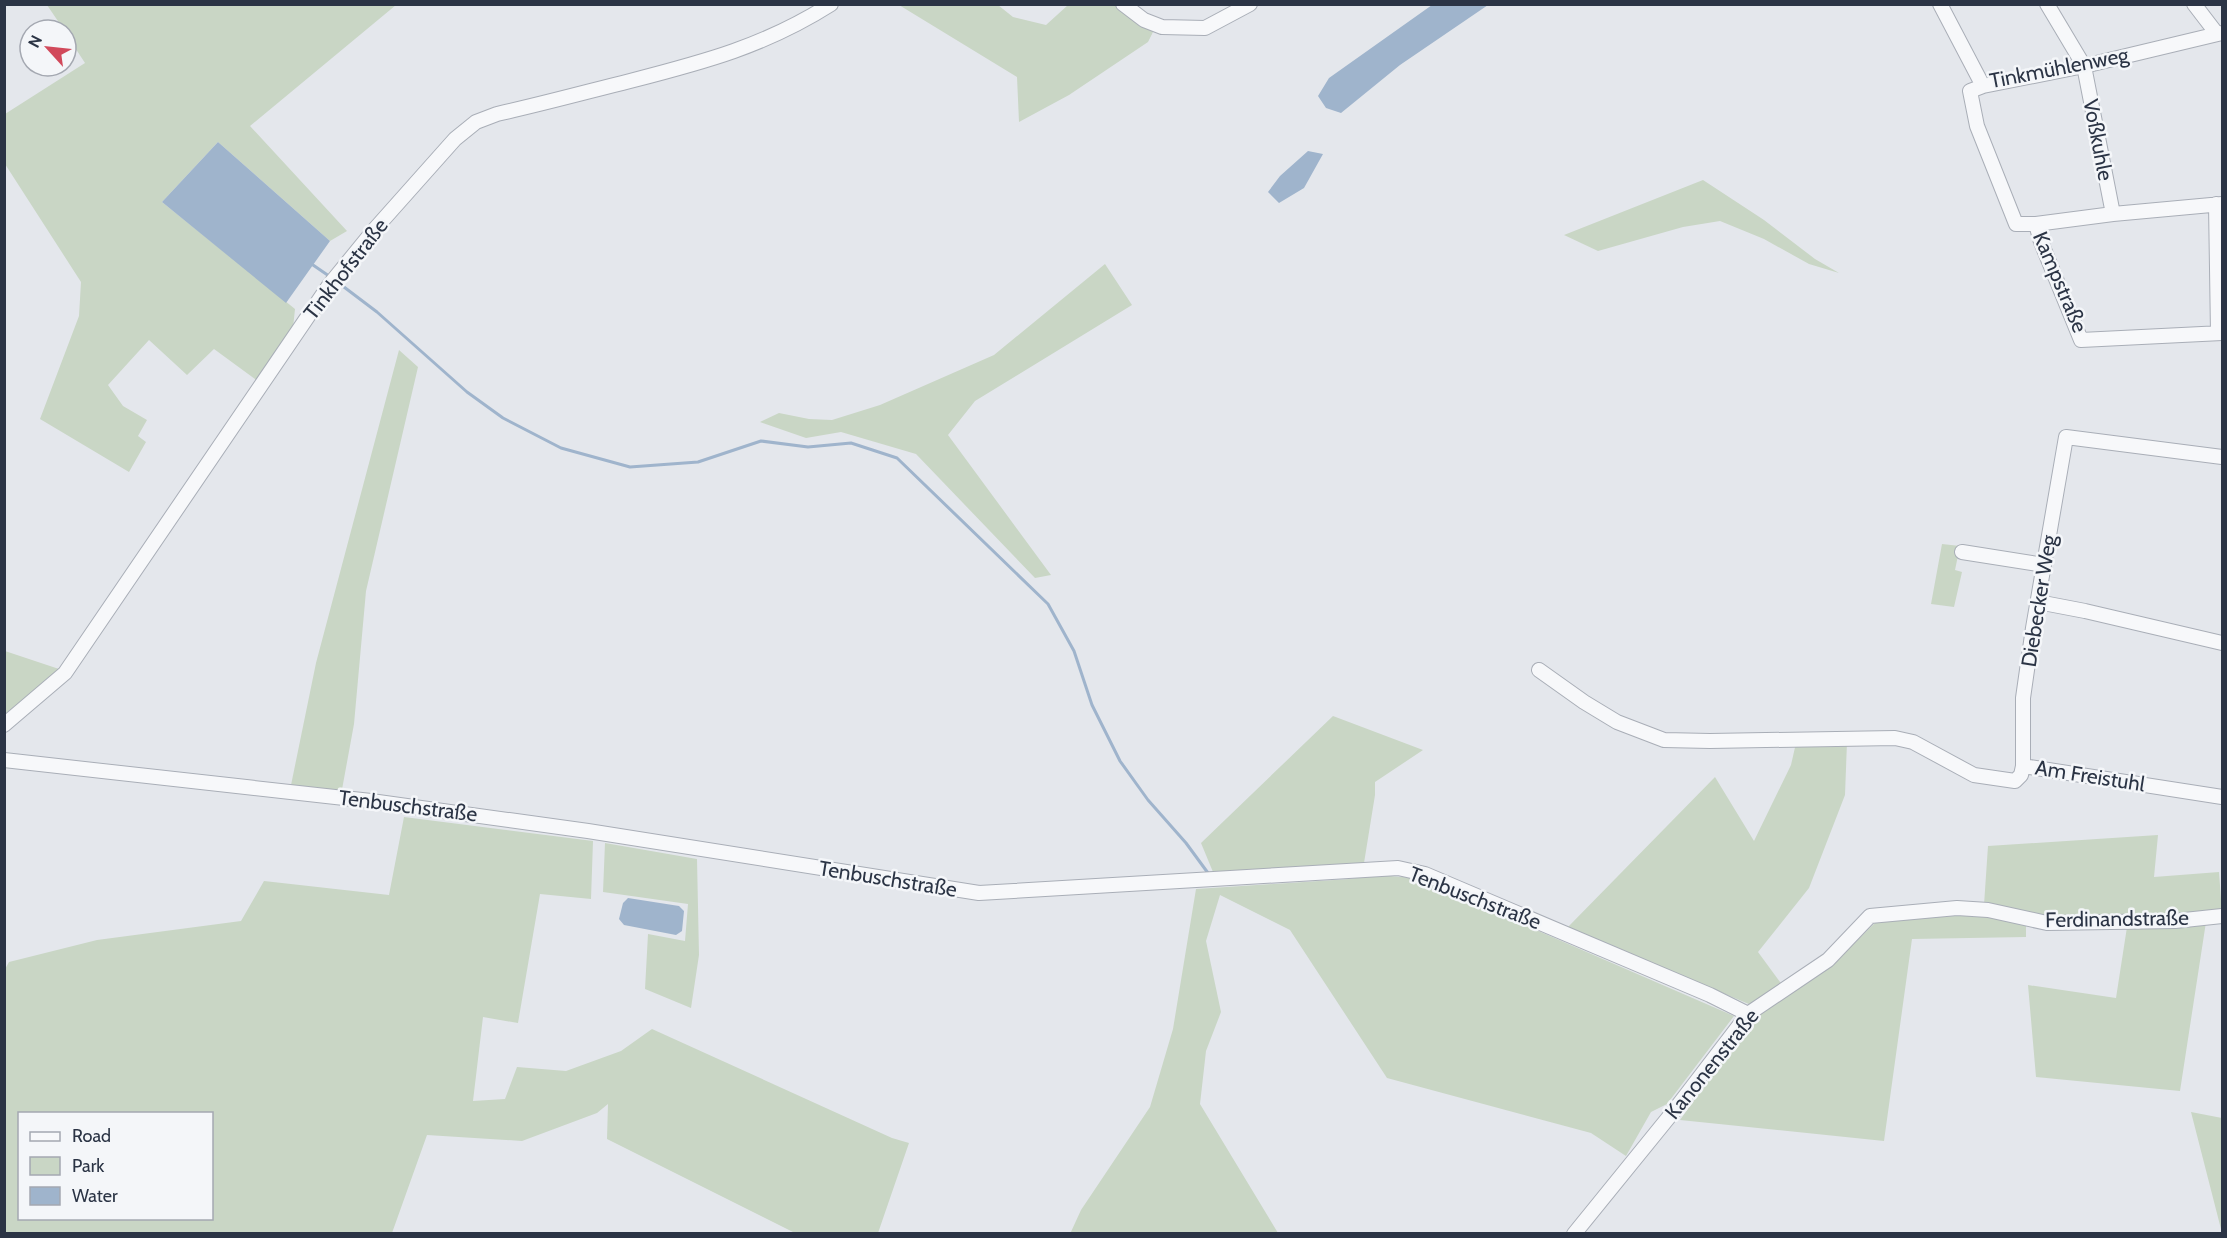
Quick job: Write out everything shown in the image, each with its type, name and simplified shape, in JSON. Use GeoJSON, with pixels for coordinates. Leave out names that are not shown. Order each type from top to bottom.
{"type":"FeatureCollection","features":[{"type":"Feature","properties":{"kind":"street","name":"Tinkhofstraße"},"geometry":{"type":"LineString","coordinates":[[4,725],[65,673],[330,284],[374,230],[469,128],[476,122],[497,114],[697,64],[757,44],[803,22],[831,4]]}},
{"type":"Feature","properties":{"kind":"street"},"geometry":{"type":"LineString","coordinates":[[1123,4],[1144,20],[1162,27],[1205,28],[1250,4]]}},
{"type":"Feature","properties":{"kind":"street","name":"Tinkmühlenweg"},"geometry":{"type":"LineString","coordinates":[[1940,4],[1983,86],[2084,66],[2220,33]]}},
{"type":"Feature","properties":{"kind":"street"},"geometry":{"type":"LineString","coordinates":[[2046,4],[2084,66]]}},
{"type":"Feature","properties":{"kind":"street"},"geometry":{"type":"LineString","coordinates":[[2194,4],[2220,33]]}},
{"type":"Feature","properties":{"kind":"street","name":"Voßkuhle"},"geometry":{"type":"LineString","coordinates":[[2084,66],[2113,214]]}},
{"type":"Feature","properties":{"kind":"street","name":"Kampstraße"},"geometry":{"type":"LineString","coordinates":[[1983,86],[1970,91],[1977,126],[2016,224],[2036,224],[2041,242],[2081,340],[2220,333]]}},
{"type":"Feature","properties":{"kind":"street"},"geometry":{"type":"LineString","coordinates":[[2036,224],[2219,204],[2220,333]]}},
{"type":"Feature","properties":{"kind":"street","name":"Diebecker Weg"},"geometry":{"type":"LineString","coordinates":[[2023,766],[2023,698],[2066,436],[2223,457]]}},
{"type":"Feature","properties":{"kind":"street"},"geometry":{"type":"LineString","coordinates":[[1962,552],[2044,565]]}},
{"type":"Feature","properties":{"kind":"street"},"geometry":{"type":"LineString","coordinates":[[2038,602],[2223,643]]}},
{"type":"Feature","properties":{"kind":"street","name":"Am Freistuhl"},"geometry":{"type":"LineString","coordinates":[[1539,670],[1617,722],[1664,740],[1895,738],[1913,742],[1974,775],[2015,781],[2021,775],[2023,766],[2223,797]]}},
{"type":"Feature","properties":{"kind":"street","name":"Tenbuschstraße"},"geometry":{"type":"LineString","coordinates":[[4,760],[371,801],[588,831],[979,893],[1398,868],[1425,874],[1710,995],[1749,1014]]}},
{"type":"Feature","properties":{"kind":"street","name":"Ferdinandstraße"},"geometry":{"type":"LineString","coordinates":[[1870,916],[1957,908],[1989,910],[2047,923],[2175,921],[2223,916]]}},
{"type":"Feature","properties":{"kind":"street","name":"Kanonenstraße"},"geometry":{"type":"LineString","coordinates":[[1574,1233],[1673,1112],[1749,1014],[1828,960],[1870,916]]}},
{"type":"Feature","properties":{"kind":"green space"},"geometry":{"type":"Polygon","coordinates":[[[47,5],[396,5],[250,126],[347,231],[330,241],[218,142],[162,202],[295,309],[293,328],[259,382],[214,349],[187,375],[149,340],[108,385],[123,406],[147,420],[138,436],[146,442],[129,472],[40,419],[79,316],[81,282],[5,164],[5,114],[61,78],[78,78],[78,67],[85,63],[78,52],[78,18],[56,18],[47,5]]]}},
{"type":"Feature","properties":{"kind":"green space"},"geometry":{"type":"Polygon","coordinates":[[[899,5],[998,5],[1013,17],[1046,25],[1068,5],[1117,5],[1150,26],[1153,32],[1148,42],[1069,95],[1019,122],[1017,77],[899,5]]]}},
{"type":"Feature","properties":{"kind":"green space"},"geometry":{"type":"Polygon","coordinates":[[[1703,180],[1764,220],[1815,259],[1839,273],[1809,264],[1764,239],[1720,221],[1683,227],[1598,251],[1564,235],[1703,180]]]}},
{"type":"Feature","properties":{"kind":"green space"},"geometry":{"type":"Polygon","coordinates":[[[1105,264],[1132,305],[975,401],[948,435],[1051,575],[1035,578],[916,454],[841,432],[806,438],[760,422],[779,413],[809,419],[832,420],[880,405],[994,355],[1105,264]]]}},
{"type":"Feature","properties":{"kind":"green space"},"geometry":{"type":"Polygon","coordinates":[[[399,350],[418,367],[366,591],[354,724],[341,795],[290,790],[316,663],[399,350]]]}},
{"type":"Feature","properties":{"kind":"green space"},"geometry":{"type":"Polygon","coordinates":[[[1942,544],[1960,546],[1955,570],[1962,572],[1954,607],[1931,604],[1942,544]]]}},
{"type":"Feature","properties":{"kind":"green space"},"geometry":{"type":"Polygon","coordinates":[[[5,651],[62,670],[5,718],[5,651]]]}},
{"type":"Feature","properties":{"kind":"green space"},"geometry":{"type":"Polygon","coordinates":[[[1333,716],[1423,750],[1375,782],[1364,863],[1213,872],[1201,843],[1333,716]]]}},
{"type":"Feature","properties":{"kind":"green space"},"geometry":{"type":"Polygon","coordinates":[[[1847,742],[1845,795],[1809,888],[1758,952],[1783,986],[1751,1005],[1568,927],[1715,777],[1754,841],[1791,765],[1796,743],[1847,742]]]}},
{"type":"Feature","properties":{"kind":"green space"},"geometry":{"type":"Polygon","coordinates":[[[404,817],[593,841],[591,899],[540,894],[518,1023],[483,1017],[473,1101],[505,1099],[517,1067],[566,1071],[621,1051],[652,1029],[892,1138],[909,1143],[878,1233],[795,1233],[607,1139],[608,1104],[597,1113],[522,1141],[427,1135],[392,1233],[5,1233],[4,971],[9,962],[97,940],[241,921],[264,881],[389,895],[404,817]]]}},
{"type":"Feature","properties":{"kind":"green space"},"geometry":{"type":"Polygon","coordinates":[[[2158,835],[2154,877],[2219,872],[2222,913],[2170,917],[2046,916],[1984,905],[1988,846],[2158,835]]]}},
{"type":"Feature","properties":{"kind":"green space"},"geometry":{"type":"Polygon","coordinates":[[[605,843],[697,859],[699,955],[691,1008],[645,989],[648,934],[685,941],[688,904],[603,892],[605,843]]]}},
{"type":"Feature","properties":{"kind":"green space"},"geometry":{"type":"Polygon","coordinates":[[[1376,875],[1416,878],[1734,1016],[1667,1104],[1651,1112],[1626,1156],[1591,1133],[1387,1078],[1290,930],[1220,895],[1206,941],[1221,1012],[1206,1051],[1200,1104],[1278,1233],[1070,1234],[1081,1210],[1150,1107],[1173,1029],[1196,889],[1349,879],[1376,875]]]}},
{"type":"Feature","properties":{"kind":"green space"},"geometry":{"type":"Polygon","coordinates":[[[1982,915],[2026,924],[2026,937],[1912,939],[1884,1141],[1680,1120],[1754,1017],[1838,959],[1879,919],[1982,915]]]}},
{"type":"Feature","properties":{"kind":"green space"},"geometry":{"type":"Polygon","coordinates":[[[2206,922],[2180,1091],[2036,1077],[2028,985],[2116,998],[2127,927],[2206,922]]]}},
{"type":"Feature","properties":{"kind":"green space"},"geometry":{"type":"Polygon","coordinates":[[[2191,1112],[2222,1118],[2222,1233],[2191,1112]]]}},
{"type":"Feature","properties":{"kind":"water"},"geometry":{"type":"Polygon","coordinates":[[[1432,5],[1488,5],[1400,65],[1341,113],[1326,108],[1318,96],[1329,78],[1432,5]]]}},
{"type":"Feature","properties":{"kind":"water"},"geometry":{"type":"Polygon","coordinates":[[[218,142],[330,241],[286,303],[162,202],[218,142]]]}},
{"type":"Feature","properties":{"kind":"water"},"geometry":{"type":"Polygon","coordinates":[[[1308,151],[1323,154],[1304,188],[1279,203],[1268,192],[1280,176],[1308,151]]]}},
{"type":"Feature","properties":{"kind":"water"},"geometry":{"type":"Polygon","coordinates":[[[628,898],[679,906],[684,911],[682,931],[676,935],[624,925],[619,919],[623,903],[628,898]]]}},
{"type":"Feature","properties":{"kind":"waterway"},"geometry":{"type":"LineString","coordinates":[[313,265],[329,276]]}},
{"type":"Feature","properties":{"kind":"waterway"},"geometry":{"type":"LineString","coordinates":[[340,284],[377,312],[467,392],[503,418],[561,448],[630,467],[698,462],[761,441],[808,447],[851,443],[897,458],[1048,604],[1074,651],[1092,705],[1120,761],[1148,800],[1186,843],[1208,873]]}}]}
